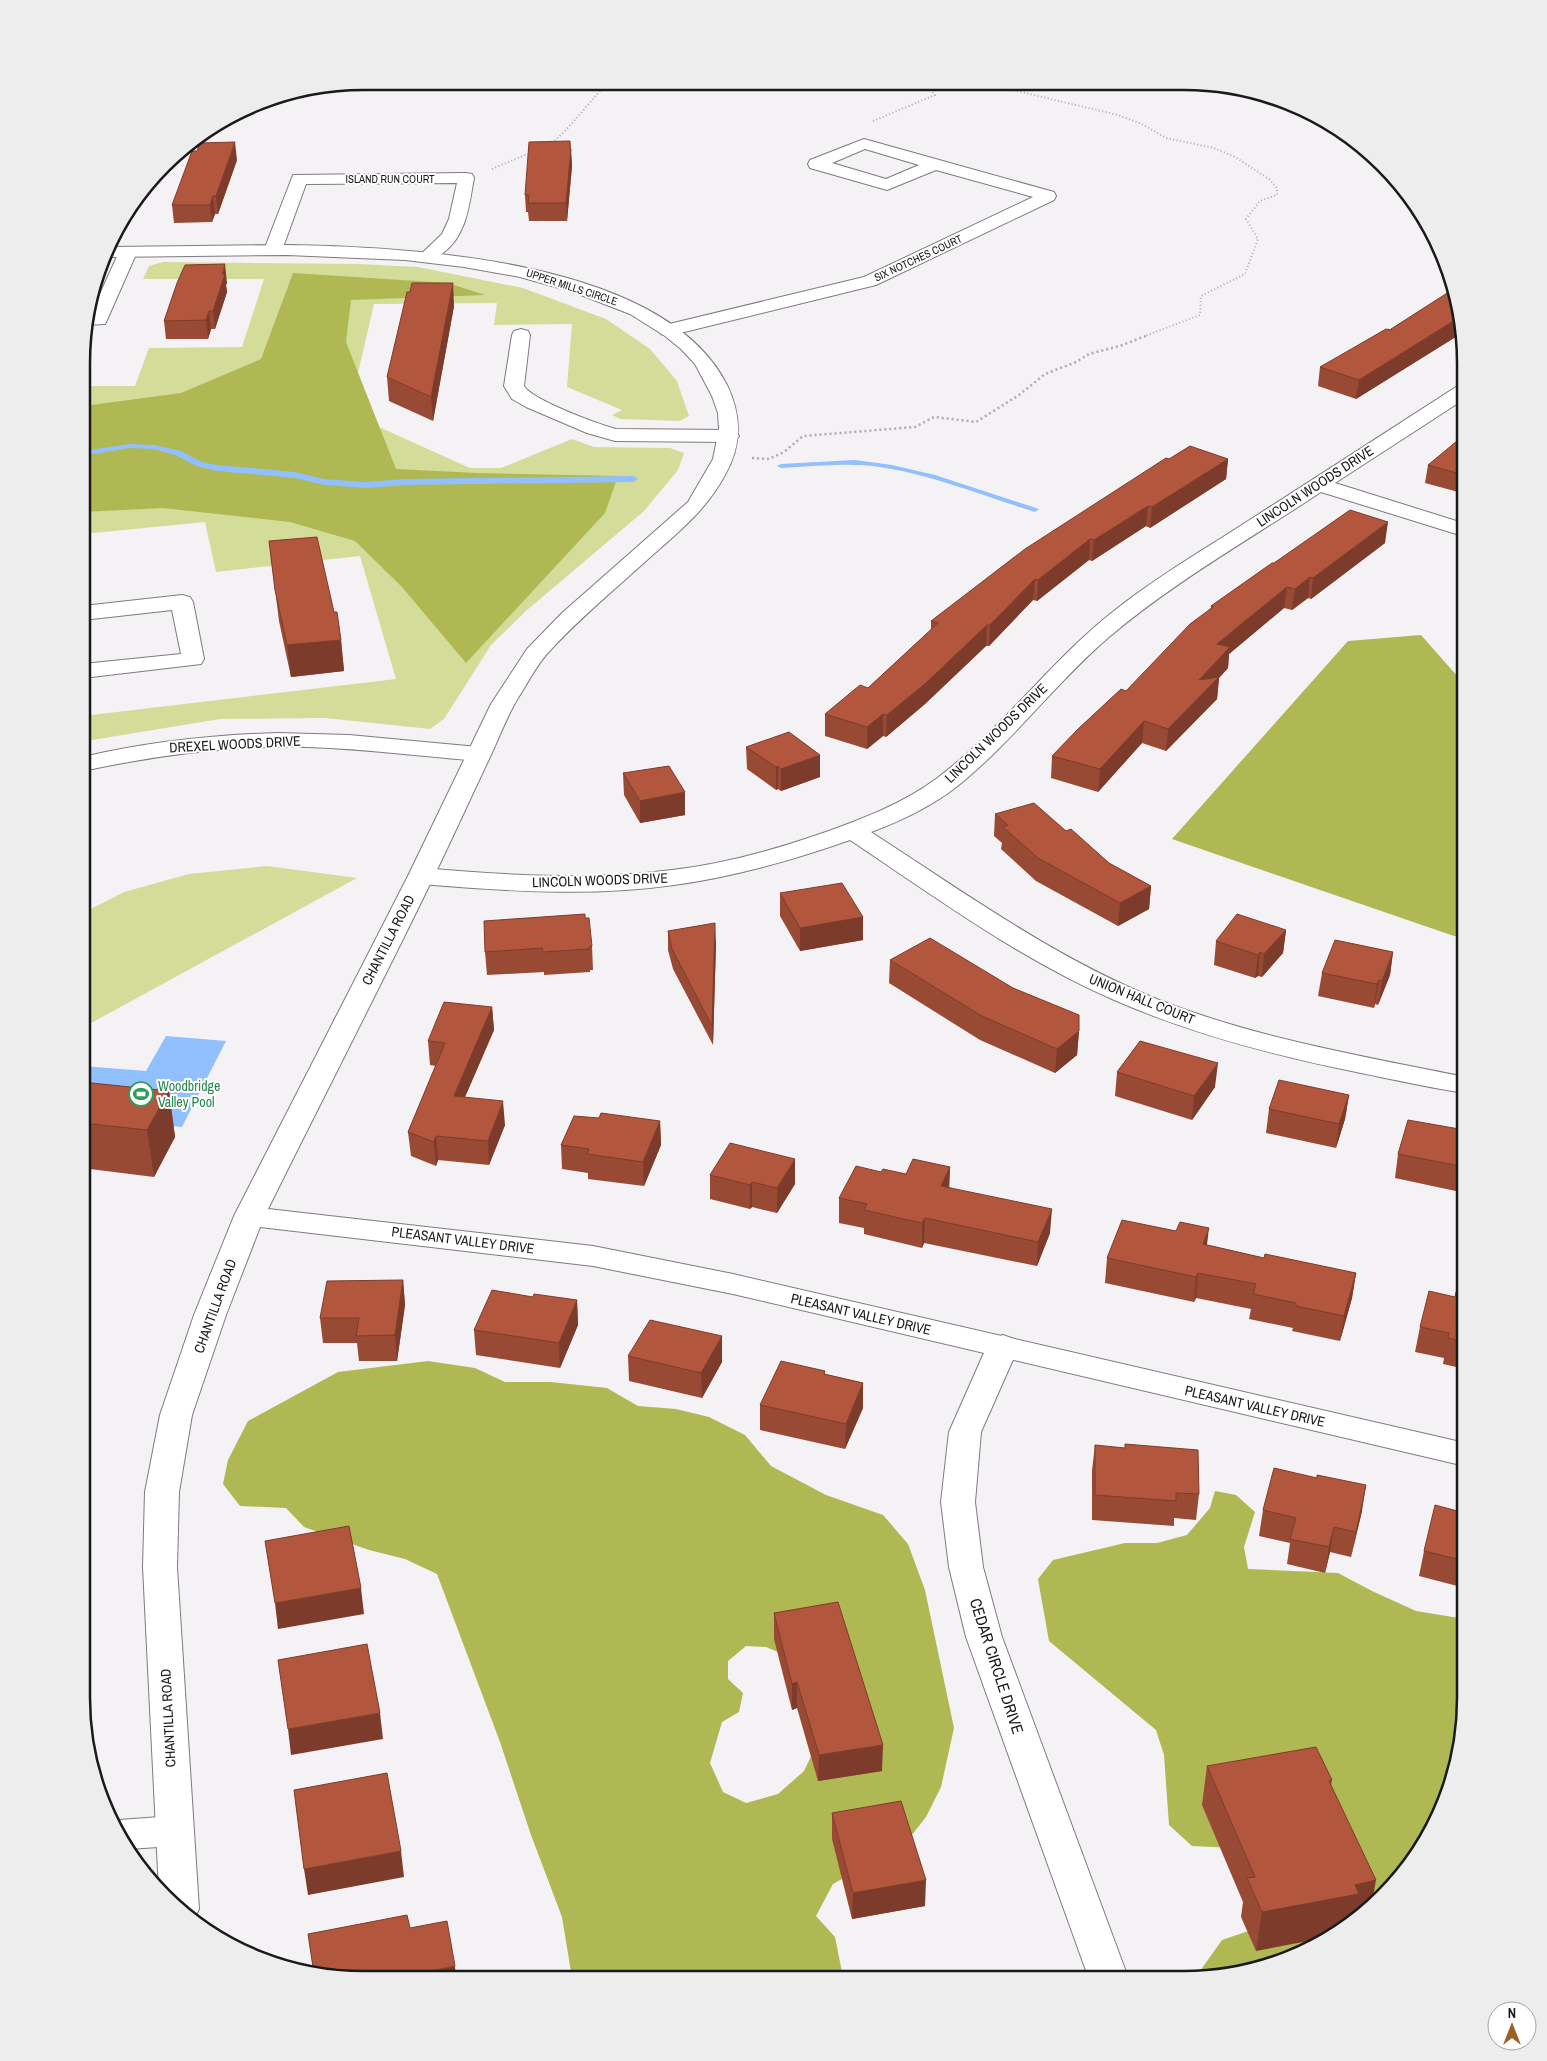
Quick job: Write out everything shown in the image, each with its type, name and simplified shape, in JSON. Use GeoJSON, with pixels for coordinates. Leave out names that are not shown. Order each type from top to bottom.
{"type":"FeatureCollection","features":[{"type":"Feature","properties":{"kind":"street","name":"SIX NOTCHES COURT"},"geometry":{"type":"LineString","coordinates":[[668,330],[850,287],[870,280],[1048,196],[864,144]]}},
{"type":"Feature","properties":{"kind":"street"},"geometry":{"type":"LineString","coordinates":[[864,144],[816,164],[887,185],[935,164]]}},
{"type":"Feature","properties":{"kind":"street"},"geometry":{"type":"LineString","coordinates":[[428,256],[446,241],[456,223],[466,178]]}},
{"type":"Feature","properties":{"kind":"street","name":"ISLAND RUN COURT"},"geometry":{"type":"LineString","coordinates":[[273,250],[299,179],[466,178]]}},
{"type":"Feature","properties":{"kind":"street","name":"UPPER MILLS CIRCLE"},"geometry":{"type":"LineString","coordinates":[[114,252],[273,250],[368,252],[428,256],[500,267],[560,282],[621,303],[642,313],[668,330],[694,353],[708,369],[725,403],[730,420],[729,436],[724,458],[710,484],[695,506],[584,605],[535,654],[503,704],[478,754]]}},
{"type":"Feature","properties":{"kind":"street"},"geometry":{"type":"LineString","coordinates":[[93,320],[98,320],[128,252]]}},
{"type":"Feature","properties":{"kind":"street"},"geometry":{"type":"LineString","coordinates":[[521,335],[514,386],[519,395],[533,403],[594,429],[615,435],[729,436]]}},
{"type":"Feature","properties":{"kind":"street","name":"LINCOLN WOODS DRIVE"},"geometry":{"type":"LineString","coordinates":[[420,876],[555,884],[672,878],[721,870],[774,858],[853,831],[908,806],[944,784],[978,754],[1112,621],[1317,484],[1457,395]]}},
{"type":"Feature","properties":{"kind":"street"},"geometry":{"type":"LineString","coordinates":[[1317,484],[1457,528]]}},
{"type":"Feature","properties":{"kind":"street"},"geometry":{"type":"LineString","coordinates":[[90,612],[182,602],[193,658],[90,670]]}},
{"type":"Feature","properties":{"kind":"street","name":"DREXEL WOODS DRIVE"},"geometry":{"type":"LineString","coordinates":[[90,763],[162,748],[262,740],[364,743],[478,754]]}},
{"type":"Feature","properties":{"kind":"street","name":"CHANTILLA ROAD"},"geometry":{"type":"LineString","coordinates":[[179,1900],[160,1567],[162,1492],[176,1414],[210,1315],[249,1216],[420,876],[478,754]]}},
{"type":"Feature","properties":{"kind":"street","name":"UNION HALL COURT"},"geometry":{"type":"LineString","coordinates":[[853,831],[1024,944],[1122,994],[1243,1038],[1308,1054],[1457,1083]]}},
{"type":"Feature","properties":{"kind":"street","name":"PLEASANT VALLEY DRIVE"},"geometry":{"type":"LineString","coordinates":[[249,1216],[593,1256],[742,1286],[1457,1453]]}},
{"type":"Feature","properties":{"kind":"street","name":"CEDAR CIRCLE DRIVE"},"geometry":{"type":"LineString","coordinates":[[1003,1346],[965,1432],[958,1502],[966,1567],[984,1637],[1106,1971]]}},
{"type":"Feature","properties":{"kind":"street"},"geometry":{"type":"LineString","coordinates":[[127,1834],[174,1831]]}},
{"type":"Feature","properties":{"kind":"path"},"geometry":{"type":"LineString","coordinates":[[549,145],[565,132],[601,90]]}},
{"type":"Feature","properties":{"kind":"path"},"geometry":{"type":"LineString","coordinates":[[864,144],[866,124],[935,95],[930,90]]}},
{"type":"Feature","properties":{"kind":"path"},"geometry":{"type":"LineString","coordinates":[[724,458],[769,459],[784,452],[803,436],[915,427],[934,417],[976,422],[1019,395],[1045,374],[1076,362],[1088,354],[1120,346],[1200,315],[1201,296],[1245,274],[1258,239],[1246,219],[1260,201],[1277,195],[1276,188],[1269,179],[1235,157],[1214,148],[1166,138],[1142,124],[1118,115],[1013,90]]}},
{"type":"Feature","properties":{"kind":"path"},"geometry":{"type":"LineString","coordinates":[[466,178],[533,152]]}},
{"type":"Feature","properties":{"kind":"green space"},"geometry":{"type":"Polygon","coordinates":[[[163,262],[359,264],[418,267],[523,288],[606,319],[650,349],[677,381],[689,416],[680,421],[620,419],[612,415],[622,410],[567,387],[572,324],[494,325],[497,303],[374,304],[354,390],[370,423],[470,468],[501,468],[572,439],[594,447],[670,448],[684,453],[678,470],[644,511],[527,610],[491,645],[444,719],[430,729],[325,718],[220,719],[90,740],[90,715],[396,679],[360,556],[216,572],[205,522],[90,533],[90,386],[135,386],[149,348],[242,347],[264,279],[143,279],[149,266],[163,262]]]}},
{"type":"Feature","properties":{"kind":"green space"},"geometry":{"type":"Polygon","coordinates":[[[293,273],[448,283],[485,295],[351,300],[346,342],[396,469],[618,476],[605,513],[466,663],[402,587],[355,541],[290,522],[163,508],[90,512],[90,405],[181,393],[261,359],[293,273]]]}},
{"type":"Feature","properties":{"kind":"green space"},"geometry":{"type":"Polygon","coordinates":[[[1421,635],[1457,676],[1457,936],[1172,839],[1348,641],[1421,635]]]}},
{"type":"Feature","properties":{"kind":"green space"},"geometry":{"type":"Polygon","coordinates":[[[267,866],[357,878],[90,1024],[90,909],[124,892],[189,874],[267,866]]]}},
{"type":"Feature","properties":{"kind":"green space"},"geometry":{"type":"Polygon","coordinates":[[[428,1361],[475,1368],[505,1382],[551,1382],[607,1388],[638,1406],[676,1409],[709,1417],[745,1435],[771,1466],[826,1495],[883,1515],[908,1544],[925,1590],[954,1728],[941,1787],[926,1817],[889,1864],[860,1869],[833,1884],[816,1916],[835,1937],[842,1971],[571,1971],[562,1917],[531,1835],[500,1742],[437,1574],[405,1559],[369,1550],[304,1527],[286,1508],[240,1506],[223,1484],[228,1460],[248,1421],[338,1372],[428,1361]],[[746,1646],[728,1661],[728,1679],[743,1693],[739,1712],[722,1722],[710,1763],[723,1792],[746,1803],[778,1794],[804,1771],[823,1731],[797,1660],[766,1647],[746,1646]]]}},
{"type":"Feature","properties":{"kind":"green space"},"geometry":{"type":"Polygon","coordinates":[[[1215,1491],[1236,1495],[1255,1512],[1244,1547],[1248,1569],[1338,1573],[1416,1611],[1457,1618],[1457,1698],[1452,1751],[1448,1768],[1429,1819],[1401,1864],[1377,1891],[1350,1915],[1305,1943],[1254,1962],[1219,1969],[1201,1970],[1222,1940],[1278,1921],[1234,1848],[1192,1846],[1169,1825],[1164,1755],[1156,1730],[1049,1641],[1038,1579],[1053,1560],[1125,1543],[1157,1543],[1187,1535],[1210,1508],[1215,1491]]]}},
{"type":"Feature","properties":{"kind":"water","name":"Woodbridge Valley Pool"},"geometry":{"type":"Polygon","coordinates":[[[166,1036],[226,1041],[182,1127],[90,1118],[90,1067],[146,1071],[166,1036]]]}},
{"type":"Feature","properties":{"kind":"building"},"geometry":{"type":"Polygon","coordinates":[[[570,141],[571,149],[566,203],[528,203],[529,195],[525,195],[529,142],[570,141]]]}},
{"type":"Feature","properties":{"kind":"building"},"geometry":{"type":"Polygon","coordinates":[[[235,142],[216,196],[213,196],[210,205],[172,205],[192,151],[197,151],[202,143],[235,142]]]}},
{"type":"Feature","properties":{"kind":"building"},"geometry":{"type":"Polygon","coordinates":[[[225,264],[222,274],[225,274],[213,311],[209,311],[206,320],[164,321],[185,265],[225,264]]]}},
{"type":"Feature","properties":{"kind":"building"},"geometry":{"type":"Polygon","coordinates":[[[412,283],[453,283],[431,397],[387,377],[407,292],[410,292],[412,283]]]}},
{"type":"Feature","properties":{"kind":"building"},"geometry":{"type":"Polygon","coordinates":[[[1448,293],[1454,321],[1359,380],[1320,367],[1386,329],[1391,329],[1448,293]]]}},
{"type":"Feature","properties":{"kind":"building"},"geometry":{"type":"Polygon","coordinates":[[[1457,441],[1457,473],[1428,465],[1457,441]]]}},
{"type":"Feature","properties":{"kind":"building"},"geometry":{"type":"Polygon","coordinates":[[[1190,446],[1228,459],[1152,507],[1148,506],[1094,540],[1090,539],[1038,580],[1035,579],[990,625],[987,625],[926,683],[887,715],[883,714],[867,727],[825,714],[860,685],[868,688],[938,623],[931,621],[1025,549],[1166,458],[1169,459],[1190,446]]]}},
{"type":"Feature","properties":{"kind":"building"},"geometry":{"type":"Polygon","coordinates":[[[1350,510],[1388,522],[1313,578],[1310,577],[1295,589],[1287,587],[1217,644],[1230,647],[1199,680],[1219,677],[1168,729],[1144,721],[1100,769],[1052,756],[1121,689],[1126,691],[1190,624],[1213,607],[1211,606],[1350,510]]]}},
{"type":"Feature","properties":{"kind":"building"},"geometry":{"type":"Polygon","coordinates":[[[317,537],[334,612],[337,612],[341,640],[287,645],[275,590],[269,541],[317,537]]]}},
{"type":"Feature","properties":{"kind":"building"},"geometry":{"type":"Polygon","coordinates":[[[789,732],[820,755],[781,769],[746,747],[789,732]]]}},
{"type":"Feature","properties":{"kind":"building"},"geometry":{"type":"Polygon","coordinates":[[[669,766],[685,792],[640,801],[623,773],[669,766]]]}},
{"type":"Feature","properties":{"kind":"building"},"geometry":{"type":"Polygon","coordinates":[[[1034,803],[1066,831],[1071,829],[1109,863],[1151,886],[1120,903],[1038,858],[1003,827],[1008,825],[995,814],[1034,803]]]}},
{"type":"Feature","properties":{"kind":"building"},"geometry":{"type":"Polygon","coordinates":[[[842,883],[863,917],[800,928],[780,893],[842,883]]]}},
{"type":"Feature","properties":{"kind":"building"},"geometry":{"type":"Polygon","coordinates":[[[585,914],[585,918],[589,918],[592,946],[589,949],[543,952],[542,948],[485,952],[484,921],[585,914]]]}},
{"type":"Feature","properties":{"kind":"building"},"geometry":{"type":"Polygon","coordinates":[[[1237,914],[1286,930],[1264,954],[1260,952],[1258,955],[1216,941],[1237,914]]]}},
{"type":"Feature","properties":{"kind":"building"},"geometry":{"type":"Polygon","coordinates":[[[715,923],[712,1026],[672,949],[668,931],[715,923]]]}},
{"type":"Feature","properties":{"kind":"building"},"geometry":{"type":"Polygon","coordinates":[[[930,938],[1013,988],[1079,1015],[1079,1031],[1057,1049],[982,1016],[890,960],[930,938]]]}},
{"type":"Feature","properties":{"kind":"building"},"geometry":{"type":"Polygon","coordinates":[[[1335,940],[1393,952],[1382,981],[1379,980],[1377,984],[1322,973],[1335,940]]]}},
{"type":"Feature","properties":{"kind":"building"},"geometry":{"type":"Polygon","coordinates":[[[444,1002],[492,1007],[454,1096],[503,1101],[488,1141],[436,1136],[434,1142],[408,1132],[445,1043],[428,1041],[444,1002]]]}},
{"type":"Feature","properties":{"kind":"building"},"geometry":{"type":"Polygon","coordinates":[[[1140,1041],[1218,1063],[1194,1096],[1117,1072],[1140,1041]]]}},
{"type":"Feature","properties":{"kind":"building"},"geometry":{"type":"Polygon","coordinates":[[[1279,1080],[1349,1095],[1339,1124],[1269,1109],[1279,1080]]]}},
{"type":"Feature","properties":{"kind":"building"},"geometry":{"type":"Polygon","coordinates":[[[90,1083],[169,1091],[147,1130],[90,1124],[90,1083]]]}},
{"type":"Feature","properties":{"kind":"building"},"geometry":{"type":"Polygon","coordinates":[[[601,1113],[660,1121],[643,1162],[587,1154],[589,1149],[561,1145],[574,1116],[599,1118],[601,1113]]]}},
{"type":"Feature","properties":{"kind":"building"},"geometry":{"type":"Polygon","coordinates":[[[1408,1120],[1457,1129],[1457,1165],[1398,1154],[1408,1120]]]}},
{"type":"Feature","properties":{"kind":"building"},"geometry":{"type":"Polygon","coordinates":[[[730,1143],[795,1159],[777,1188],[752,1182],[750,1185],[710,1175],[730,1143]]]}},
{"type":"Feature","properties":{"kind":"building"},"geometry":{"type":"Polygon","coordinates":[[[913,1159],[950,1167],[941,1186],[1052,1209],[1038,1242],[925,1218],[922,1223],[864,1210],[867,1204],[839,1198],[856,1166],[881,1172],[883,1169],[906,1174],[913,1159]]]}},
{"type":"Feature","properties":{"kind":"building"},"geometry":{"type":"Polygon","coordinates":[[[1122,1220],[1176,1231],[1180,1222],[1209,1228],[1203,1244],[1264,1258],[1265,1254],[1356,1273],[1344,1316],[1296,1306],[1296,1303],[1253,1294],[1256,1284],[1198,1273],[1196,1277],[1107,1258],[1122,1220]]]}},
{"type":"Feature","properties":{"kind":"building"},"geometry":{"type":"Polygon","coordinates":[[[403,1280],[395,1335],[356,1336],[359,1318],[320,1318],[327,1281],[403,1280]]]}},
{"type":"Feature","properties":{"kind":"building"},"geometry":{"type":"Polygon","coordinates":[[[492,1290],[533,1297],[534,1294],[577,1300],[559,1343],[474,1330],[492,1290]]]}},
{"type":"Feature","properties":{"kind":"building"},"geometry":{"type":"Polygon","coordinates":[[[1429,1291],[1455,1297],[1457,1292],[1457,1340],[1448,1338],[1449,1333],[1420,1327],[1429,1291]]]}},
{"type":"Feature","properties":{"kind":"building"},"geometry":{"type":"Polygon","coordinates":[[[650,1320],[722,1336],[701,1373],[628,1356],[650,1320]]]}},
{"type":"Feature","properties":{"kind":"building"},"geometry":{"type":"Polygon","coordinates":[[[781,1361],[825,1371],[824,1374],[863,1383],[846,1424],[760,1405],[781,1361]]]}},
{"type":"Feature","properties":{"kind":"building"},"geometry":{"type":"Polygon","coordinates":[[[1125,1444],[1198,1450],[1199,1494],[1176,1493],[1176,1501],[1095,1495],[1095,1445],[1125,1448],[1125,1444]]]}},
{"type":"Feature","properties":{"kind":"building"},"geometry":{"type":"Polygon","coordinates":[[[1274,1468],[1317,1478],[1317,1475],[1366,1485],[1356,1532],[1334,1527],[1329,1547],[1290,1539],[1296,1518],[1263,1510],[1274,1468]]]}},
{"type":"Feature","properties":{"kind":"building"},"geometry":{"type":"Polygon","coordinates":[[[1435,1505],[1457,1511],[1457,1559],[1424,1551],[1435,1505]]]}},
{"type":"Feature","properties":{"kind":"building"},"geometry":{"type":"Polygon","coordinates":[[[349,1526],[361,1588],[275,1603],[265,1541],[349,1526]]]}},
{"type":"Feature","properties":{"kind":"building"},"geometry":{"type":"Polygon","coordinates":[[[838,1602],[883,1745],[819,1755],[797,1682],[792,1684],[774,1613],[838,1602]]]}},
{"type":"Feature","properties":{"kind":"building"},"geometry":{"type":"Polygon","coordinates":[[[367,1644],[380,1713],[288,1729],[278,1660],[367,1644]]]}},
{"type":"Feature","properties":{"kind":"building"},"geometry":{"type":"Polygon","coordinates":[[[1316,1747],[1332,1780],[1329,1781],[1376,1880],[1355,1885],[1359,1894],[1262,1912],[1247,1878],[1255,1877],[1207,1766],[1316,1747]]]}},
{"type":"Feature","properties":{"kind":"building"},"geometry":{"type":"Polygon","coordinates":[[[387,1773],[401,1851],[304,1869],[294,1790],[387,1773]]]}},
{"type":"Feature","properties":{"kind":"building"},"geometry":{"type":"Polygon","coordinates":[[[901,1801],[926,1880],[853,1893],[832,1813],[901,1801]]]}},
{"type":"Feature","properties":{"kind":"building"},"geometry":{"type":"Polygon","coordinates":[[[407,1915],[410,1928],[447,1921],[455,1966],[431,1971],[363,1971],[313,1966],[308,1934],[407,1915]]]}},
{"type":"Feature","properties":{"kind":"waterway"},"geometry":{"type":"LineString","coordinates":[[90,453],[129,446],[154,447],[178,453],[199,464],[217,468],[295,475],[324,482],[365,485],[405,482],[634,479]]}},
{"type":"Feature","properties":{"kind":"waterway"},"geometry":{"type":"LineString","coordinates":[[781,466],[855,462],[892,467],[932,477],[1035,509]]}},
{"type":"Feature","properties":{"kind":"place","name":"Woodbridge Valley Pool"},"geometry":{"type":"Point","coordinates":[141,1094]}}]}
